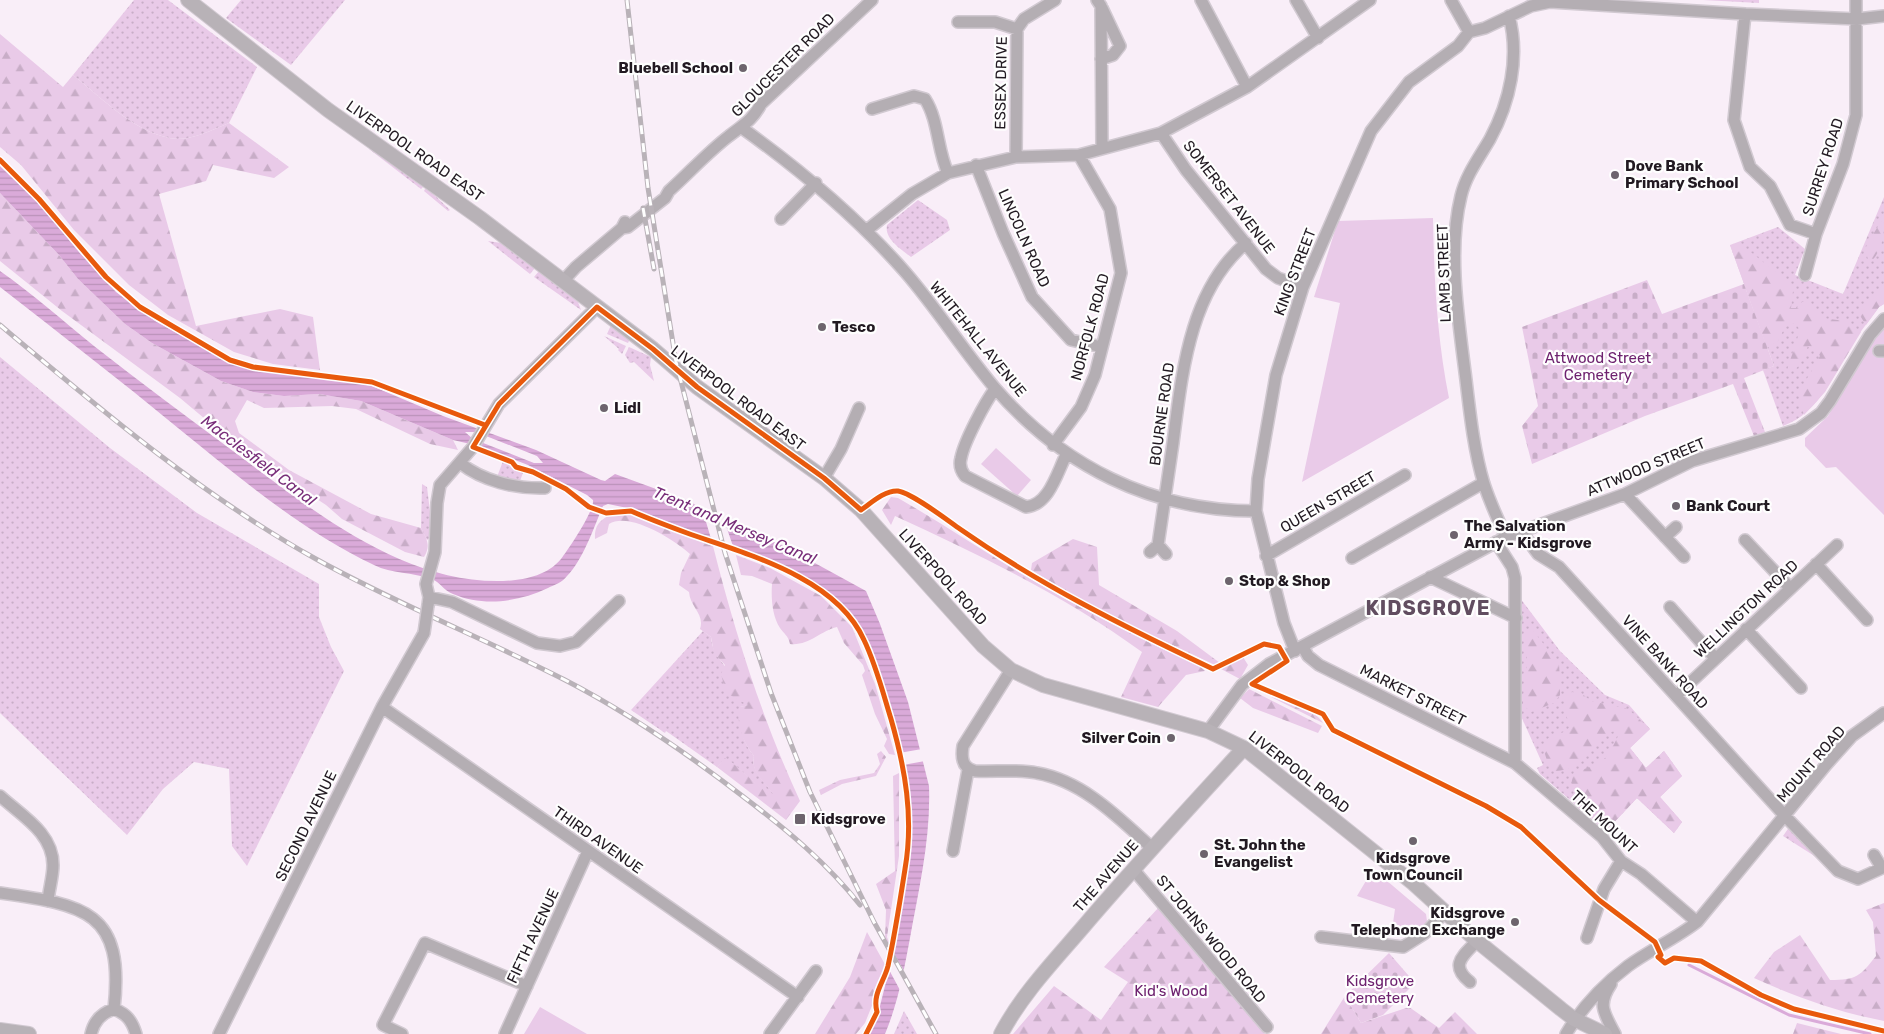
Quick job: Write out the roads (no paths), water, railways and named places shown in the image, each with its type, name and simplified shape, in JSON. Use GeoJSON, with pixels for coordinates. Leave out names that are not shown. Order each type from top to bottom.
{"type":"FeatureCollection","features":[{"type":"Feature","properties":{"kind":"main road","name":"LIVERPOOL ROAD EAST"},"geometry":{"type":"LineString","coordinates":[[188,0],[328,110],[474,214],[653,349],[697,386],[824,478],[861,510]]}},
{"type":"Feature","properties":{"kind":"main road","name":"LIVERPOOL ROAD"},"geometry":{"type":"LineString","coordinates":[[861,510],[983,646],[1011,670],[1043,685],[1208,731],[1244,748],[1574,1019],[1605,1034]]}},
{"type":"Feature","properties":{"kind":"main road","name":"THE AVENUE"},"geometry":{"type":"LineString","coordinates":[[1001,1034],[1010,1018],[1049,967],[1133,869],[1244,748]]}},
{"type":"Feature","properties":{"kind":"main road"},"geometry":{"type":"LineString","coordinates":[[0,1030],[29,1034]]}},
{"type":"Feature","properties":{"kind":"street","name":"GLOUCESTER ROAD"},"geometry":{"type":"LineString","coordinates":[[563,281],[576,266],[622,228],[628,227],[665,198],[669,191],[730,135],[742,128],[754,116],[761,104],[872,0]]}},
{"type":"Feature","properties":{"kind":"street","name":"ESSEX DRIVE"},"geometry":{"type":"LineString","coordinates":[[1016,157],[1017,29],[1024,19],[1055,0]]}},
{"type":"Feature","properties":{"kind":"street"},"geometry":{"type":"LineString","coordinates":[[1201,0],[1247,87]]}},
{"type":"Feature","properties":{"kind":"street"},"geometry":{"type":"LineString","coordinates":[[1296,0],[1318,38]]}},
{"type":"Feature","properties":{"kind":"street"},"geometry":{"type":"LineString","coordinates":[[867,230],[912,194],[948,173],[1016,157],[1079,155],[1161,133],[1247,87],[1370,0]]}},
{"type":"Feature","properties":{"kind":"street"},"geometry":{"type":"LineString","coordinates":[[1451,0],[1469,32]]}},
{"type":"Feature","properties":{"kind":"street","name":"SURREY ROAD"},"geometry":{"type":"LineString","coordinates":[[1805,275],[1816,234],[1843,164],[1856,115],[1856,0]]}},
{"type":"Feature","properties":{"kind":"street","name":"KING STREET"},"geometry":{"type":"LineString","coordinates":[[1299,649],[1284,623],[1256,511],[1258,479],[1276,374],[1303,287],[1371,130],[1409,82],[1458,46],[1469,32],[1485,28],[1532,6],[1550,2],[1857,19],[1884,16]]}},
{"type":"Feature","properties":{"kind":"street"},"geometry":{"type":"LineString","coordinates":[[1099,3],[1102,148]]}},
{"type":"Feature","properties":{"kind":"street"},"geometry":{"type":"LineString","coordinates":[[1099,3],[1120,46],[1113,55],[1101,59]]}},
{"type":"Feature","properties":{"kind":"street","name":"SURREY ROAD"},"geometry":{"type":"LineString","coordinates":[[1745,14],[1734,120],[1750,167],[1770,186],[1790,225],[1816,234]]}},
{"type":"Feature","properties":{"kind":"street","name":"LAMB STREET"},"geometry":{"type":"LineString","coordinates":[[1509,16],[1515,36],[1507,102],[1490,138],[1468,175],[1461,195],[1455,230],[1459,320],[1473,428],[1483,483],[1515,578],[1515,763]]}},
{"type":"Feature","properties":{"kind":"street"},"geometry":{"type":"LineString","coordinates":[[958,22],[995,22],[1017,29]]}},
{"type":"Feature","properties":{"kind":"street"},"geometry":{"type":"LineString","coordinates":[[872,109],[914,96],[925,99],[931,108],[941,158],[948,173]]}},
{"type":"Feature","properties":{"kind":"street","name":"WHITEHALL AVENUE"},"geometry":{"type":"LineString","coordinates":[[742,128],[816,183],[867,230],[907,275],[995,388],[1053,445],[1066,455],[1136,490],[1165,499],[1234,511],[1256,511]]}},
{"type":"Feature","properties":{"kind":"street","name":"SOMERSET AVENUE"},"geometry":{"type":"LineString","coordinates":[[1161,133],[1186,170],[1266,269],[1278,278],[1303,287]]}},
{"type":"Feature","properties":{"kind":"street","name":"NORFOLK ROAD"},"geometry":{"type":"LineString","coordinates":[[1053,445],[1081,407],[1095,375],[1121,273],[1110,209],[1079,155]]}},
{"type":"Feature","properties":{"kind":"street","name":"LINCOLN ROAD"},"geometry":{"type":"LineString","coordinates":[[976,165],[1003,233],[1032,297],[1072,340],[1102,347]]}},
{"type":"Feature","properties":{"kind":"street"},"geometry":{"type":"LineString","coordinates":[[781,219],[816,183]]}},
{"type":"Feature","properties":{"kind":"street","name":"BOURNE ROAD"},"geometry":{"type":"LineString","coordinates":[[1158,550],[1180,379],[1194,328],[1221,269],[1246,243]]}},
{"type":"Feature","properties":{"kind":"street"},"geometry":{"type":"LineString","coordinates":[[597,307],[499,404],[473,447],[440,485],[437,503],[435,552],[426,584],[429,601],[452,602],[537,643],[560,646],[576,642],[619,601]]}},
{"type":"Feature","properties":{"kind":"street","name":"ATTWOOD STREET"},"geometry":{"type":"LineString","coordinates":[[1208,731],[1214,720],[1249,680],[1269,664],[1501,539],[1625,494],[1692,461],[1790,433],[1807,424],[1830,401],[1881,322]]}},
{"type":"Feature","properties":{"kind":"street"},"geometry":{"type":"LineString","coordinates":[[995,388],[985,402],[960,458],[961,470],[965,476],[1026,507],[1034,506],[1044,498],[1066,455]]}},
{"type":"Feature","properties":{"kind":"street"},"geometry":{"type":"LineString","coordinates":[[824,478],[841,449],[859,408]]}},
{"type":"Feature","properties":{"kind":"street"},"geometry":{"type":"LineString","coordinates":[[460,463],[477,474],[507,484],[525,488],[545,488]]}},
{"type":"Feature","properties":{"kind":"street","name":"QUEEN STREET"},"geometry":{"type":"LineString","coordinates":[[1266,556],[1405,475]]}},
{"type":"Feature","properties":{"kind":"street"},"geometry":{"type":"LineString","coordinates":[[1352,558],[1483,483]]}},
{"type":"Feature","properties":{"kind":"street"},"geometry":{"type":"LineString","coordinates":[[1625,494],[1684,557]]}},
{"type":"Feature","properties":{"kind":"street"},"geometry":{"type":"LineString","coordinates":[[1665,537],[1676,527]]}},
{"type":"Feature","properties":{"kind":"street","name":"VINE BANK ROAD"},"geometry":{"type":"LineString","coordinates":[[1520,531],[1538,554],[1559,568],[1785,816],[1838,871],[1858,879],[1882,868],[1874,855]]}},
{"type":"Feature","properties":{"kind":"street"},"geometry":{"type":"LineString","coordinates":[[1745,540],[1790,588]]}},
{"type":"Feature","properties":{"kind":"street","name":"WELLINGTON ROAD"},"geometry":{"type":"LineString","coordinates":[[1676,696],[1837,545]]}},
{"type":"Feature","properties":{"kind":"street"},"geometry":{"type":"LineString","coordinates":[[1816,564],[1867,620]]}},
{"type":"Feature","properties":{"kind":"street"},"geometry":{"type":"LineString","coordinates":[[1430,577],[1516,618]]}},
{"type":"Feature","properties":{"kind":"street","name":"SECOND AVENUE"},"geometry":{"type":"LineString","coordinates":[[219,1034],[382,707],[424,633],[429,601]]}},
{"type":"Feature","properties":{"kind":"street"},"geometry":{"type":"LineString","coordinates":[[1670,607],[1715,658]]}},
{"type":"Feature","properties":{"kind":"street"},"geometry":{"type":"LineString","coordinates":[[1746,629],[1801,688]]}},
{"type":"Feature","properties":{"kind":"street","name":"MARKET STREET"},"geometry":{"type":"LineString","coordinates":[[1299,649],[1319,665],[1515,763]]}},
{"type":"Feature","properties":{"kind":"street"},"geometry":{"type":"LineString","coordinates":[[953,851],[968,770],[964,765],[961,755],[963,746],[1011,670]]}},
{"type":"Feature","properties":{"kind":"street","name":"THIRD AVENUE"},"geometry":{"type":"LineString","coordinates":[[382,707],[798,997]]}},
{"type":"Feature","properties":{"kind":"street","name":"MOUNT ROAD"},"geometry":{"type":"LineString","coordinates":[[1785,816],[1852,736],[1884,713]]}},
{"type":"Feature","properties":{"kind":"street","name":"THE MOUNT"},"geometry":{"type":"LineString","coordinates":[[1515,763],[1602,838],[1620,861],[1641,874],[1697,922]]}},
{"type":"Feature","properties":{"kind":"street"},"geometry":{"type":"LineString","coordinates":[[968,770],[1035,772],[1058,780],[1099,801],[1152,848]]}},
{"type":"Feature","properties":{"kind":"street"},"geometry":{"type":"LineString","coordinates":[[0,796],[46,838],[52,850],[53,867],[48,901]]}},
{"type":"Feature","properties":{"kind":"street"},"geometry":{"type":"LineString","coordinates":[[1566,1034],[1574,1019],[1592,997],[1616,976],[1630,965],[1676,938],[1697,922],[1785,816]]}},
{"type":"Feature","properties":{"kind":"street","name":"FIFTH AVENUE"},"geometry":{"type":"LineString","coordinates":[[505,1034],[588,851]]}},
{"type":"Feature","properties":{"kind":"street"},"geometry":{"type":"LineString","coordinates":[[1587,938],[1604,889],[1620,861]]}},
{"type":"Feature","properties":{"kind":"street","name":"ST JOHNS WOOD ROAD"},"geometry":{"type":"LineString","coordinates":[[1133,869],[1266,1027]]}},
{"type":"Feature","properties":{"kind":"street"},"geometry":{"type":"LineString","coordinates":[[0,893],[71,906],[92,917],[108,936],[116,959],[117,979],[114,1009]]}},
{"type":"Feature","properties":{"kind":"street"},"geometry":{"type":"LineString","coordinates":[[1321,937],[1403,947],[1426,933],[1445,912]]}},
{"type":"Feature","properties":{"kind":"street"},"geometry":{"type":"LineString","coordinates":[[1470,982],[1461,974],[1459,966],[1461,959],[1477,941]]}},
{"type":"Feature","properties":{"kind":"street"},"geometry":{"type":"LineString","coordinates":[[402,1034],[383,1025],[425,943],[527,986]]}},
{"type":"Feature","properties":{"kind":"street"},"geometry":{"type":"LineString","coordinates":[[770,1034],[816,971]]}},
{"type":"Feature","properties":{"kind":"street"},"geometry":{"type":"LineString","coordinates":[[1615,1034],[1602,1006],[1604,994],[1616,976]]}},
{"type":"Feature","properties":{"kind":"street"},"geometry":{"type":"LineString","coordinates":[[91,1034],[98,1019],[106,1012],[114,1009],[123,1013],[129,1019],[136,1034]]}},
{"type":"Feature","properties":{"kind":"waterway"},"geometry":{"type":"LineString","coordinates":[[1689,965],[1789,1015],[1870,1034]]}},
{"type":"Feature","properties":{"kind":"railway"},"geometry":{"type":"LineString","coordinates":[[627,0],[648,188],[676,362],[725,553],[771,693],[810,792],[874,922],[936,1034]]}},
{"type":"Feature","properties":{"kind":"railway"},"geometry":{"type":"LineString","coordinates":[[643,208],[654,269]]}},
{"type":"Feature","properties":{"kind":"railway"},"geometry":{"type":"LineString","coordinates":[[0,325],[152,449],[232,507],[274,534],[316,559],[378,591],[565,680],[612,706],[658,735],[724,782],[791,835],[834,875],[860,905]]}},
{"type":"Feature","properties":{"kind":"place","name":"Bluebell School"},"geometry":{"type":"Point","coordinates":[743,68]}},
{"type":"Feature","properties":{"kind":"place","name":"Dove Bank Primary School"},"geometry":{"type":"Point","coordinates":[1615,175]}},
{"type":"Feature","properties":{"kind":"place","name":"Tesco"},"geometry":{"type":"Point","coordinates":[822,327]}},
{"type":"Feature","properties":{"kind":"place","name":"Lidl"},"geometry":{"type":"Point","coordinates":[604,408]}},
{"type":"Feature","properties":{"kind":"place","name":"Bank Court"},"geometry":{"type":"Point","coordinates":[1676,506]}},
{"type":"Feature","properties":{"kind":"place","name":"The Salvation Army - Kidsgrove"},"geometry":{"type":"Point","coordinates":[1454,535]}},
{"type":"Feature","properties":{"kind":"place","name":"Stop & Shop"},"geometry":{"type":"Point","coordinates":[1229,581]}},
{"type":"Feature","properties":{"kind":"place","name":"Silver Coin"},"geometry":{"type":"Point","coordinates":[1171,738]}},
{"type":"Feature","properties":{"kind":"place","name":"Kidsgrove"},"geometry":{"type":"Point","coordinates":[800,819]}},
{"type":"Feature","properties":{"kind":"place","name":"Kidsgrove Town Council"},"geometry":{"type":"Point","coordinates":[1413,841]}},
{"type":"Feature","properties":{"kind":"place","name":"St. John the Evangelist"},"geometry":{"type":"Point","coordinates":[1204,854]}},
{"type":"Feature","properties":{"kind":"place","name":"Kidsgrove Telephone Exchange"},"geometry":{"type":"Point","coordinates":[1515,922]}},
{"type":"Feature","properties":{"kind":"district","name":"KIDSGROVE"},"geometry":{"type":"Point","coordinates":[1428,608]}},
{"type":"Feature","properties":{"kind":"park label","name":"Attwood Street Cemetery"},"geometry":{"type":"Point","coordinates":[1598,366]}},
{"type":"Feature","properties":{"kind":"park label","name":"Kidsgrove Cemetery"},"geometry":{"type":"Point","coordinates":[1380,990]}},
{"type":"Feature","properties":{"kind":"park label","name":"Kid's Wood"},"geometry":{"type":"Point","coordinates":[1171,991]}},
{"type":"Feature","properties":{"kind":"water label","name":"Macclesfield Canal"},"geometry":{"type":"Point","coordinates":[259,460]}},
{"type":"Feature","properties":{"kind":"water label","name":"Trent and Mersey Canal"},"geometry":{"type":"Point","coordinates":[735,525]}}]}
